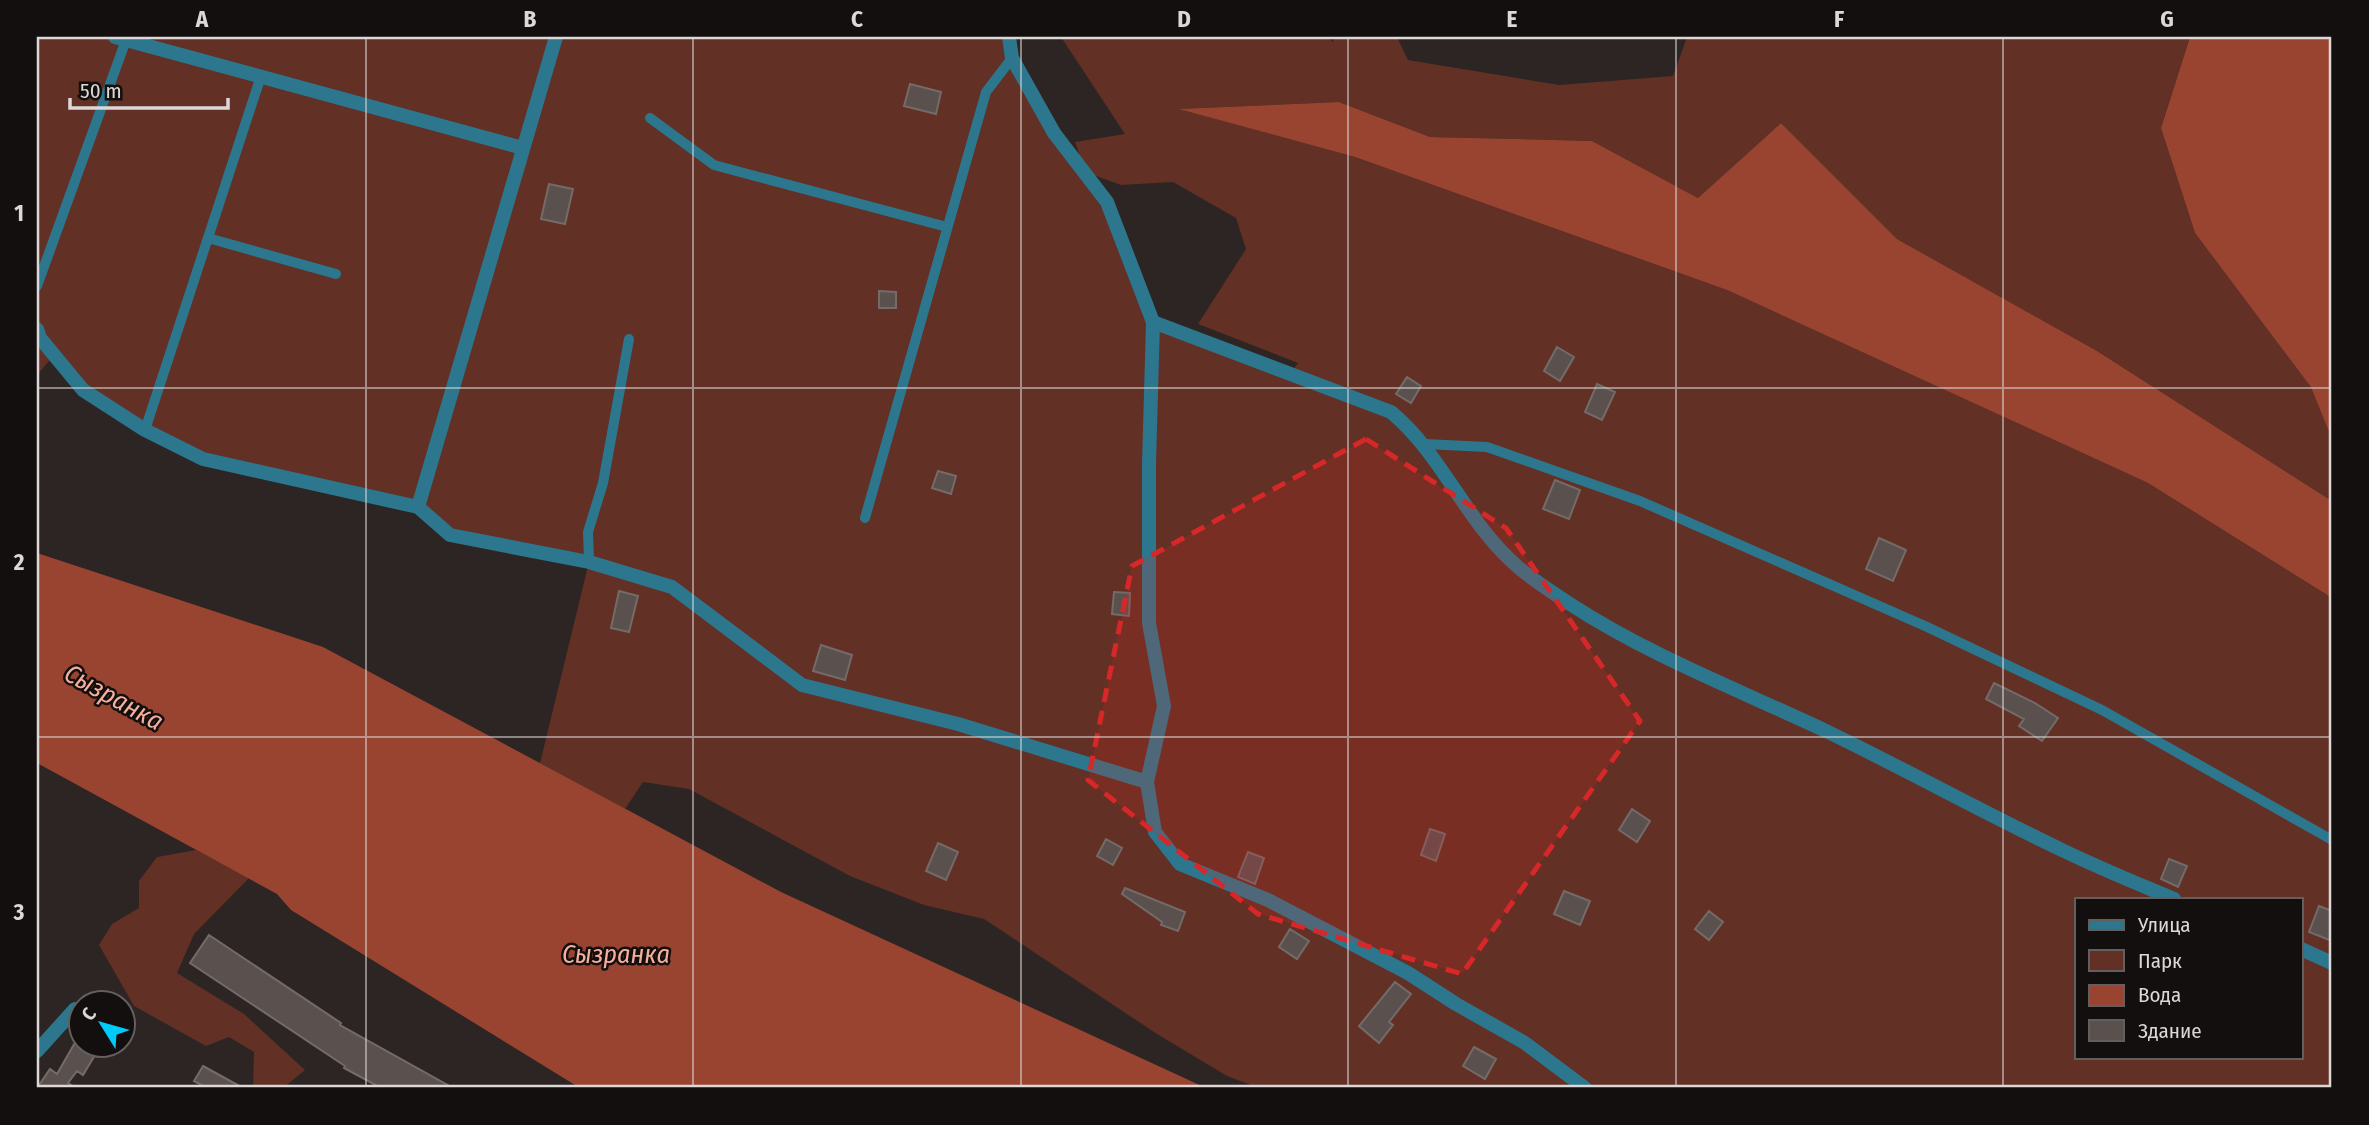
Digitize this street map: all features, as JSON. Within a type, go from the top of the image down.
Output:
[{"type":"street","points":[[418,508],[556,37]]},
{"type":"street","points":[[1009,37],[1012,58],[1054,133],[1107,202],[1153,322],[1149,464],[1149,623],[1164,706],[1147,782],[1155,832],[1180,864],[1268,900],[1408,973],[1525,1043],[1585,1088]]},
{"type":"street","points":[[121,38],[523,148]]},
{"type":"street","points":[[1153,322],[1391,412],[1424,444],[1465,509],[1517,567],[1596,621],[1708,679],[1884,758],[2062,850],[2172,898]]},
{"type":"street","points":[[37,329],[40,338],[83,390],[145,430],[203,459],[418,508],[450,535],[589,562],[672,587],[802,685],[958,724],[1147,782]]},
{"type":"street","points":[[2302,949],[2332,963]]},
{"type":"street","points":[[37,1051],[66,1020]]},
{"type":"lane","points":[[37,286],[121,38]]},
{"type":"lane","points":[[865,519],[986,92],[1012,58]]},
{"type":"lane","points":[[145,430],[261,76]]},
{"type":"lane","points":[[650,118],[715,165],[947,227]]},
{"type":"lane","points":[[208,238],[336,274]]},
{"type":"lane","points":[[589,562],[588,532],[603,483],[629,339]]},
{"type":"lane","points":[[1424,444],[1487,447],[1665,512],[1925,626],[2102,710],[2332,840]]},
{"type":"highlighted area","points":[[1366,439],[1506,528],[1640,721],[1462,974],[1258,914],[1088,780],[1132,566]]},
{"type":"green space","points":[[37,37],[1009,37],[1009,43],[1085,171],[1075,142],[1125,134],[1061,37],[1328,37],[1333,42],[1334,37],[1397,37],[1408,60],[1559,85],[1673,76],[1687,37],[2190,37],[2161,128],[2195,233],[2312,387],[2332,439],[2332,501],[2097,351],[1897,239],[1781,123],[1698,198],[1592,141],[1430,137],[1339,102],[1182,109],[1355,157],[1727,290],[2148,483],[2332,598],[2332,1088],[1259,1088],[1227,1076],[1157,1034],[984,919],[924,905],[850,876],[689,789],[643,782],[625,809],[540,763],[589,562],[450,535],[418,507],[203,459],[83,390],[54,355],[37,375]],"holes":[[[1085,172],[1121,185],[1173,182],[1236,218],[1246,249],[1198,324],[1298,363],[1290,374],[1153,322],[1107,202]]]},
{"type":"green space","points":[[196,850],[249,878],[194,934],[177,973],[244,1014],[305,1070],[283,1088],[253,1087],[254,1052],[229,1037],[206,1046],[136,1007],[136,988],[124,988],[99,945],[112,924],[139,908],[139,881],[157,857]]},
{"type":"water","points":[[2190,37],[2332,37],[2332,439],[2311,387],[2195,233],[2161,128]]},
{"type":"water","points":[[1339,102],[1430,137],[1592,141],[1698,198],[1781,123],[1897,239],[2097,351],[2332,501],[2332,598],[2148,483],[1727,290],[1355,157],[1179,109]]},
{"type":"water","name":"Сызранка","points":[[37,553],[323,647],[781,892],[1206,1088],[577,1088],[291,910],[277,894],[37,763]]},
{"type":"building","points":[[910,84],[941,92],[936,114],[904,106]]},
{"type":"building","points":[[549,184],[573,189],[565,224],[541,219]]},
{"type":"building","points":[[879,291],[896,292],[896,308],[879,308]]},
{"type":"building","points":[[1557,347],[1574,357],[1560,381],[1544,371]]},
{"type":"building","points":[[1407,377],[1421,386],[1411,403],[1396,394]]},
{"type":"building","points":[[1597,384],[1615,392],[1602,420],[1585,412]]},
{"type":"building","points":[[938,471],[956,476],[951,494],[932,488]]},
{"type":"building","points":[[1555,480],[1580,490],[1569,519],[1543,509]]},
{"type":"building","points":[[1879,538],[1906,550],[1893,581],[1866,569]]},
{"type":"building","points":[[619,591],[638,596],[629,632],[611,628]]},
{"type":"building","points":[[1114,592],[1130,593],[1129,616],[1112,614]]},
{"type":"building","points":[[821,645],[852,655],[845,680],[813,671]]},
{"type":"building","points":[[1994,683],[2035,703],[2058,718],[2042,741],[2019,726],[2024,719],[1986,699]]},
{"type":"building","points":[[1632,809],[1650,821],[1637,842],[1619,830]]},
{"type":"building","points":[[1430,829],[1445,834],[1436,861],[1421,855]]},
{"type":"building","points":[[1106,839],[1122,848],[1113,865],[1097,856]]},
{"type":"building","points":[[938,843],[958,852],[946,880],[926,871]]},
{"type":"building","points":[[1248,852],[1264,858],[1255,884],[1238,877]]},
{"type":"building","points":[[2169,859],[2187,866],[2178,887],[2161,879]]},
{"type":"building","points":[[1125,888],[1185,912],[1178,931],[1161,925],[1162,922],[1122,894]]},
{"type":"building","points":[[1564,891],[1590,901],[1580,925],[1554,914]]},
{"type":"building","points":[[2319,906],[2332,911],[2332,941],[2309,932]]},
{"type":"building","points":[[1709,911],[1723,922],[1709,940],[1695,929]]},
{"type":"building","points":[[1290,929],[1309,941],[1297,959],[1279,947]]},
{"type":"building","points":[[209,935],[341,1023],[340,1025],[453,1088],[381,1088],[344,1068],[345,1066],[190,963]]},
{"type":"building","points":[[1395,982],[1411,994],[1389,1022],[1393,1025],[1379,1043],[1359,1026]]},
{"type":"building","points":[[1474,1047],[1496,1059],[1485,1079],[1463,1066]]},
{"type":"building","points":[[66,1058],[93,1058],[83,1075],[77,1071],[68,1083],[76,1088],[37,1088],[50,1069],[57,1074]]},
{"type":"building","points":[[203,1066],[243,1088],[207,1088],[194,1081]]}]
